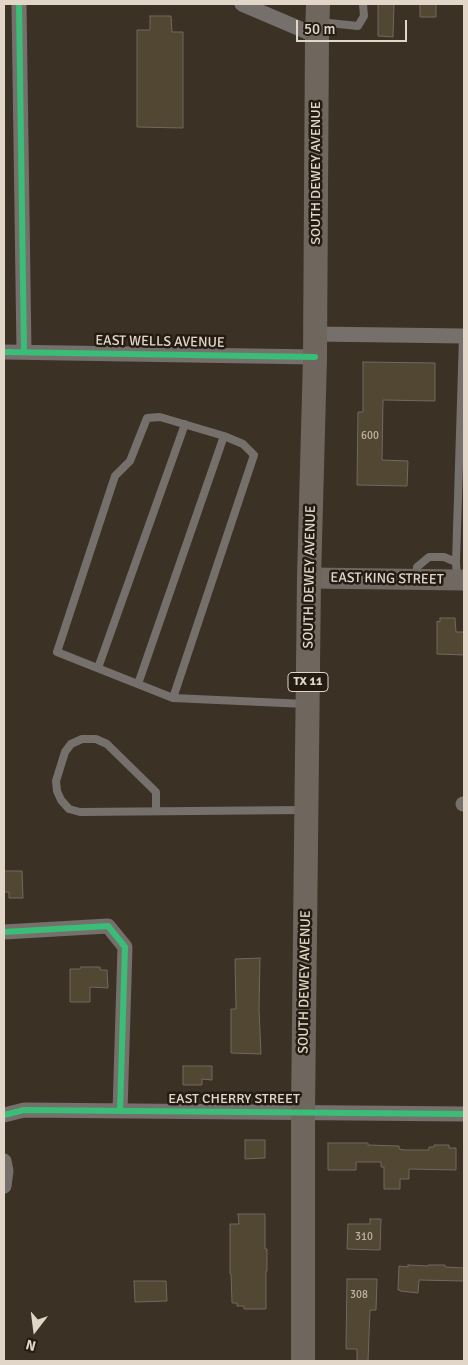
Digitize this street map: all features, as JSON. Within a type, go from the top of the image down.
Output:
[{"type":"main road","name":"SOUTH DEWEY AVENUE","points":[[303,1361],[306,810],[315,346],[317,21]]},
{"type":"street","points":[[19,4],[24,352]]},
{"type":"street","points":[[242,4],[317,21]]},
{"type":"street","name":"EAST WELLS AVENUE","points":[[4,352],[315,346],[464,336]]},
{"type":"street","name":"EAST KING STREET","points":[[309,578],[416,580],[459,574]]},
{"type":"street","points":[[4,932],[108,926],[125,947],[120,1111]]},
{"type":"street","name":"EAST CHERRY STREET","points":[[4,1115],[24,1110],[464,1114]]},
{"type":"street","points":[[4,1161],[6,1171],[4,1186]]},
{"type":"lane","points":[[317,21],[358,26],[364,16],[363,4]]},
{"type":"lane","points":[[459,574],[464,336]]},
{"type":"lane","points":[[173,698],[254,455],[243,444],[224,436],[160,417],[147,418],[130,460],[115,476],[57,652],[173,698],[308,705]]},
{"type":"lane","points":[[98,668],[184,424]]},
{"type":"lane","points":[[138,684],[224,436]]},
{"type":"lane","points":[[156,810],[156,792],[107,744],[96,739],[82,739],[71,744],[65,752],[56,781],[57,791],[61,800],[70,808],[80,812],[306,810]]},
{"type":"building","points":[[378,4],[394,4],[393,37],[378,36]]},
{"type":"building","points":[[420,4],[436,4],[436,17],[420,17]]},
{"type":"building","points":[[150,16],[171,16],[172,32],[183,32],[183,128],[137,127],[137,30],[150,30]]},
{"type":"building","points":[[363,362],[435,363],[435,401],[383,400],[382,460],[408,461],[407,486],[357,485],[358,412],[363,412]]},
{"type":"building","points":[[440,618],[455,618],[456,632],[464,632],[464,655],[437,654],[437,621],[440,622]]},
{"type":"building","points":[[4,871],[22,871],[23,898],[9,898],[9,892],[4,892]]},
{"type":"building","points":[[260,958],[259,1010],[261,1054],[231,1053],[231,1009],[236,1009],[235,959]]},
{"type":"building","points":[[81,967],[100,967],[100,970],[107,970],[108,988],[90,987],[90,1002],[70,1002],[70,969],[80,969]]},
{"type":"building","points":[[183,1066],[212,1066],[212,1080],[202,1079],[202,1085],[183,1085]]},
{"type":"building","points":[[245,1140],[265,1140],[265,1158],[245,1159]]},
{"type":"building","points":[[328,1143],[368,1143],[368,1145],[399,1146],[399,1149],[405,1150],[429,1150],[429,1147],[434,1147],[434,1145],[449,1145],[449,1148],[456,1148],[456,1170],[409,1169],[409,1179],[400,1179],[400,1189],[384,1189],[384,1167],[381,1167],[381,1162],[356,1162],[356,1170],[328,1170]]},
{"type":"building","points":[[238,1214],[265,1214],[265,1249],[267,1249],[266,1309],[244,1309],[244,1306],[237,1306],[237,1303],[232,1303],[230,1224],[239,1224]]},
{"type":"building","points":[[370,1219],[381,1219],[380,1250],[347,1249],[348,1224],[370,1224]]},
{"type":"building","points":[[408,1265],[445,1265],[445,1267],[464,1268],[464,1281],[419,1280],[418,1293],[400,1291],[398,1290],[399,1266],[408,1267]]},
{"type":"building","points":[[347,1279],[377,1279],[376,1310],[370,1310],[368,1361],[357,1361],[357,1349],[346,1349]]},
{"type":"building","points":[[134,1281],[166,1281],[167,1301],[135,1302]]},
{"type":"cycle path","points":[[19,4],[24,352]]},
{"type":"cycle path","points":[[4,352],[315,357]]},
{"type":"cycle path","points":[[4,932],[108,926],[125,947],[120,1111]]},
{"type":"cycle path","points":[[4,1115],[24,1110],[464,1114]]}]
